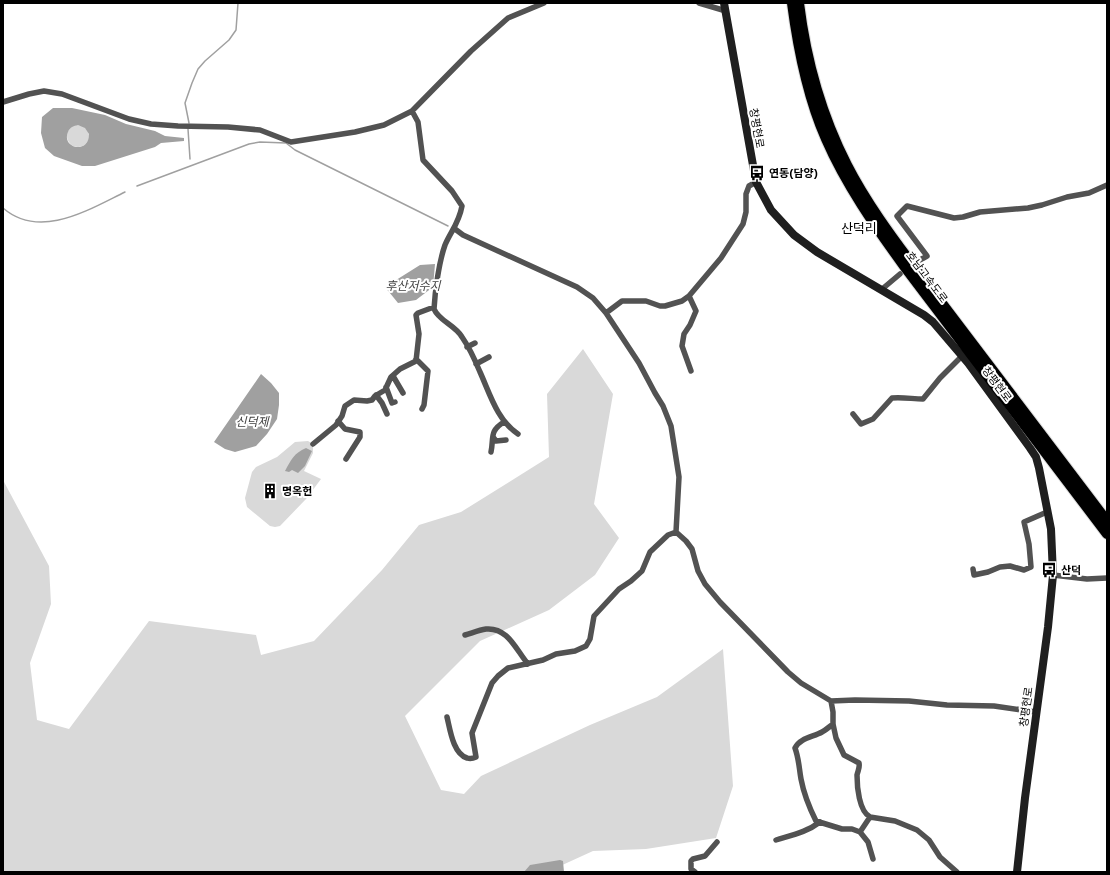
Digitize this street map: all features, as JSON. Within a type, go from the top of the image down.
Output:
[{"type":"highway","name":"호남고속도로","points":[[792,3],[801,62],[825,138],[842,173],[856,197],[904,266],[1107,534]]},
{"type":"highway","name":"호남고속도로","points":[[799,3],[808,56],[815,84],[833,134],[845,160],[866,198],[889,233],[1107,521]]},
{"type":"main road","name":"창평현로","points":[[725,7],[756,182],[774,214],[794,235],[817,252],[924,315],[933,322],[962,356],[1021,434],[1036,457],[1051,529],[1053,575],[1048,627],[1024,798],[1017,872]]},
{"type":"street","points":[[3,102],[44,91],[62,94],[129,119],[151,124],[228,127],[260,130],[292,142],[355,132],[384,125],[412,111],[471,51],[508,18],[544,3]]},
{"type":"street","points":[[698,3],[725,7]]},
{"type":"street","points":[[412,111],[418,122],[422,160],[452,191],[462,206],[455,229],[446,244],[441,259],[434,307],[437,315],[450,324],[461,336],[476,364],[494,405],[504,422],[511,430],[518,434]]},
{"type":"street","points":[[606,313],[622,301],[646,301],[660,306],[665,306],[682,301],[689,296],[721,258],[743,224],[746,212],[746,194],[749,186],[756,182]]},
{"type":"street","points":[[920,260],[927,256],[897,216],[907,206],[954,218],[980,212],[1028,208],[1042,205],[1066,197],[1090,193],[1107,185]]},
{"type":"street","points":[[455,229],[463,235],[577,287],[593,298],[606,313],[639,363],[663,406],[671,426],[679,477],[676,532]]},
{"type":"street","points":[[881,290],[900,274]]},
{"type":"street","points":[[689,296],[696,311],[684,334],[682,346],[691,372]]},
{"type":"street","points":[[313,444],[336,425],[345,406],[354,400],[372,400],[376,395],[384,390],[393,376],[400,369],[416,361],[419,334],[416,315],[434,307]]},
{"type":"street","points":[[467,347],[475,343]]},
{"type":"street","points":[[853,414],[861,424],[873,419],[892,398],[902,397],[923,399],[940,378],[962,356]]},
{"type":"street","points":[[476,364],[489,357]]},
{"type":"street","points":[[416,359],[428,371],[424,405],[422,409]]},
{"type":"street","points":[[393,376],[403,393]]},
{"type":"street","points":[[386,387],[392,403],[395,402]]},
{"type":"street","points":[[376,395],[387,414]]},
{"type":"street","points":[[338,421],[345,429],[360,432],[360,437],[346,460]]},
{"type":"street","points":[[491,452],[493,432],[504,422]]},
{"type":"street","points":[[493,437],[496,441],[506,440]]},
{"type":"street","points":[[973,569],[974,575],[988,572],[1000,567],[1010,566],[1024,570],[1031,567],[1029,544],[1024,522],[1047,512]]},
{"type":"street","points":[[447,717],[455,746],[461,755],[468,759],[476,757],[472,733],[492,683],[498,676],[508,668],[543,660],[556,654],[575,651],[586,646],[590,639],[594,616],[619,589],[642,571],[650,552],[668,535],[676,532]]},
{"type":"street","points":[[676,532],[692,548],[698,571],[705,584],[720,602],[788,672],[801,683],[831,701],[909,701],[947,705],[994,706],[1036,712]]},
{"type":"street","points":[[1053,575],[1087,579],[1107,578]]},
{"type":"street","points":[[465,635],[487,629],[498,629],[507,636],[528,664]]},
{"type":"street","points":[[831,701],[836,738],[844,755],[859,763],[860,767],[857,774],[860,797],[862,806],[867,815],[870,817],[895,821],[917,830],[929,840],[940,857],[957,872]]},
{"type":"street","points":[[833,724],[822,732],[797,744],[795,748],[806,802],[816,821],[842,829],[852,829],[860,832],[868,842],[873,859]]},
{"type":"street","points":[[860,832],[870,817]]},
{"type":"street","points":[[776,840],[804,832],[820,822]]},
{"type":"street","points":[[695,872],[692,869],[691,861],[693,859],[705,856],[717,842]]},
{"type":"shaded area","points":[[78,125],[86,128],[89,136],[86,144],[78,147],[70,144],[67,136],[70,128]]},
{"type":"shaded area","points":[[583,349],[613,394],[594,504],[619,538],[595,575],[549,610],[480,641],[405,716],[441,790],[464,794],[481,776],[590,725],[657,697],[723,649],[733,786],[716,838],[646,849],[593,851],[547,872],[3,872],[3,480],[49,566],[51,604],[30,663],[37,720],[69,729],[149,621],[256,635],[261,655],[314,641],[382,570],[419,525],[461,512],[549,457],[547,394]]},
{"type":"shaded area","points":[[308,441],[313,444],[313,453],[304,471],[321,479],[306,499],[280,526],[270,526],[247,507],[245,498],[252,472],[256,467],[277,457],[295,442]]},
{"type":"water","points":[[53,108],[72,108],[105,115],[126,124],[155,131],[165,136],[184,138],[184,141],[161,143],[155,147],[95,166],[82,166],[54,156],[45,148],[41,133],[42,117]],"holes":[[[78,125],[85,128],[89,134],[88,141],[85,145],[76,147],[68,142],[67,138],[70,129]]]},
{"type":"water","name":"후산저수지","points":[[435,264],[433,287],[416,300],[398,303],[385,287],[420,265]]},
{"type":"water","name":"신덕제","points":[[261,374],[279,393],[277,419],[267,434],[256,446],[235,452],[225,449],[214,442]]},
{"type":"water","points":[[306,448],[312,451],[305,466],[298,473],[292,470],[289,472],[285,471],[291,460]]},
{"type":"water","points":[[560,860],[563,861],[564,872],[524,872],[530,865]]},
{"type":"waterway","points":[[189,123],[185,103],[192,83],[198,69],[229,40],[236,30],[238,3]]},
{"type":"waterway","points":[[188,129],[190,159]]},
{"type":"waterway","points":[[137,186],[249,144],[260,142],[286,143],[295,150],[448,226]]},
{"type":"waterway","points":[[3,208],[17,217],[32,222],[48,222],[64,219],[96,207],[125,192]]},
{"type":"place","name":"연동(담양)","points":[[757,173]]},
{"type":"place","name":"명옥헌","points":[[270,491]]},
{"type":"place","name":"산덕","points":[[1049,570]]},
{"type":"district","name":"산덕리","points":[[859,228]]}]
